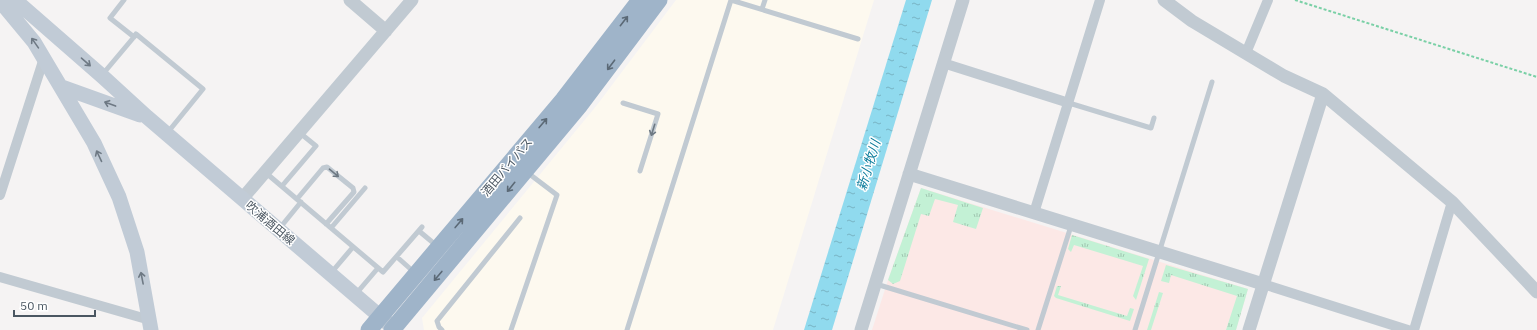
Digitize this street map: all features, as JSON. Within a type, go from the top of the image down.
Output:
[{"type":"highway","name":"酒田バイパス","points":[[369,330],[563,100],[640,0]]},
{"type":"highway","name":"酒田バイパス","points":[[394,329],[580,105],[660,0]]},
{"type":"main road","name":"吹浦酒田線","points":[[14,0],[166,134],[394,329]]},
{"type":"main road","points":[[0,2],[34,42],[94,143],[119,197],[137,252],[151,325]]},
{"type":"main road","name":"吹浦酒田線","points":[[62,87],[147,117]]},
{"type":"street","points":[[350,0],[386,31]]},
{"type":"street","points":[[242,199],[266,173],[299,132],[412,0]]},
{"type":"street","points":[[861,330],[963,0]]},
{"type":"street","points":[[1034,213],[1100,0]]},
{"type":"street","points":[[1164,0],[1192,21],[1284,76],[1323,94],[1452,202],[1537,292]]},
{"type":"street","points":[[1246,53],[1268,0]]},
{"type":"street","points":[[0,196],[44,58]]},
{"type":"street","points":[[943,64],[1068,102]]},
{"type":"street","points":[[1249,330],[1323,94]]},
{"type":"street","points":[[909,174],[1408,330]]},
{"type":"street","points":[[1414,330],[1452,202]]},
{"type":"street","points":[[0,277],[151,325]]},
{"type":"lane","points":[[124,0],[110,18],[134,37]]},
{"type":"lane","points":[[627,330],[731,0],[858,39]]},
{"type":"lane","points":[[762,9],[765,0]]},
{"type":"lane","points":[[102,76],[136,34],[203,89],[166,134]]},
{"type":"lane","points":[[1135,330],[1212,82]]},
{"type":"lane","points":[[1068,102],[1151,128],[1154,118]]},
{"type":"lane","points":[[623,103],[658,114],[640,171]]},
{"type":"lane","points":[[282,186],[316,146],[299,132]]},
{"type":"lane","points":[[278,229],[323,168],[327,167],[353,188],[354,192],[326,224]]},
{"type":"lane","points":[[511,330],[556,195],[525,170]]},
{"type":"lane","points":[[266,173],[384,272],[421,229],[439,247]]},
{"type":"lane","points":[[331,228],[365,188]]},
{"type":"lane","points":[[442,330],[437,321],[520,218]]},
{"type":"lane","points":[[1038,330],[1071,225]]},
{"type":"lane","points":[[330,274],[353,247]]},
{"type":"lane","points":[[397,257],[416,273]]},
{"type":"lane","points":[[355,295],[378,268]]},
{"type":"lane","points":[[875,283],[1027,330]]},
{"type":"path","points":[[1295,0],[1537,76]]},
{"type":"shaded area","points":[[676,0],[874,0],[773,330],[424,330],[422,318],[597,105]]},
{"type":"shaded area","points":[[921,188],[1248,289],[1236,330],[872,330]]},
{"type":"green space","points":[[921,188],[983,208],[976,229],[953,222],[958,205],[935,199],[929,216],[921,214],[900,281],[893,284],[888,280]]},
{"type":"green space","points":[[1072,235],[1149,259],[1136,300],[1133,296],[1143,266],[1074,245],[1071,252],[1068,249]]},
{"type":"green space","points":[[1166,265],[1248,289],[1236,330],[1226,330],[1237,296],[1171,275],[1169,283],[1161,281]]},
{"type":"green space","points":[[1057,286],[1061,286],[1058,295],[1127,316],[1130,308],[1134,309],[1130,321],[1056,298],[1054,296]]},
{"type":"green space","points":[[1159,292],[1163,293],[1151,330],[1147,330]]},
{"type":"water","name":"新小牧川","points":[[906,0],[932,0],[832,330],[804,330]]}]
